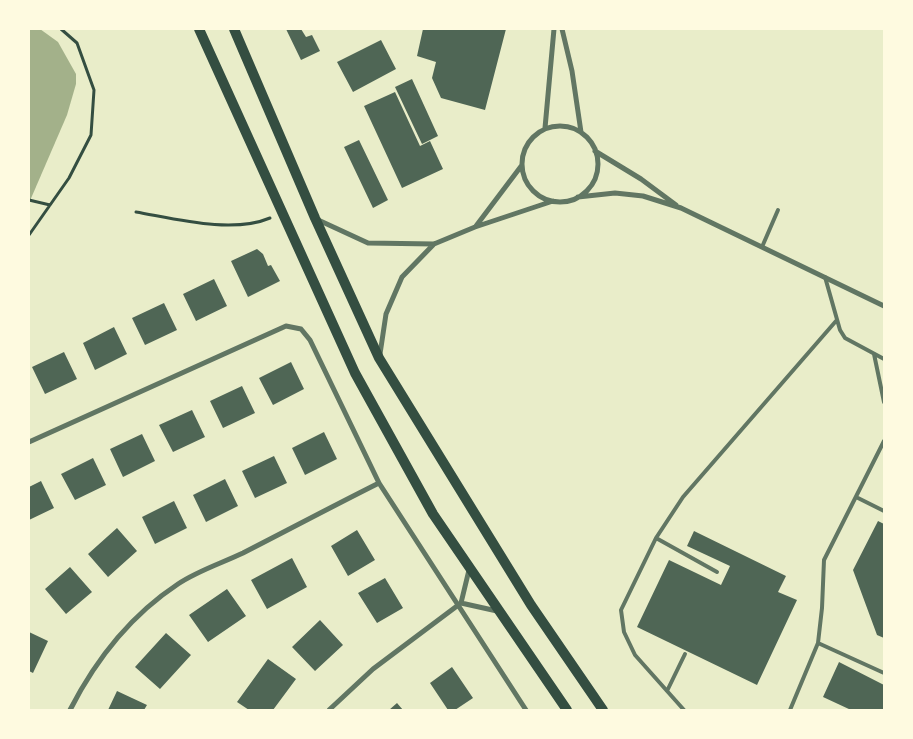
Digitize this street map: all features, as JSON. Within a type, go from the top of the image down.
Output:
[{"type":"main road","points":[[199,29],[355,373],[433,514],[567,710]]},
{"type":"main road","points":[[234,29],[315,218],[379,358],[531,605],[603,710]]},
{"type":"street","points":[[545,128],[554,29]]},
{"type":"street","points":[[562,29],[572,71],[581,132]]},
{"type":"street","points":[[475,227],[522,165],[527,144],[534,135],[545,128],[557,126],[570,127],[581,132],[590,140],[595,151],[597,172],[593,182],[578,197]]},
{"type":"street","points":[[595,151],[641,179],[681,208]]},
{"type":"street","points":[[522,165],[529,186],[537,194],[552,201],[561,202],[578,197],[615,193],[643,196],[681,208],[884,306]]},
{"type":"street","points":[[379,358],[386,314],[402,277],[434,244],[475,227],[552,201]]},
{"type":"street","points":[[315,218],[368,243],[434,244]]},
{"type":"street","points":[[29,442],[286,326],[301,329],[310,340],[378,482],[526,710]]},
{"type":"street","points":[[70,710],[86,679],[118,638],[148,607],[179,583],[241,554],[378,482]]},
{"type":"street","points":[[329,710],[373,669],[459,605],[470,568]]},
{"type":"street","points":[[459,605],[500,612]]},
{"type":"lane","points":[[762,247],[778,210]]},
{"type":"lane","points":[[825,277],[836,322],[846,338],[884,359]]},
{"type":"lane","points":[[684,710],[635,655],[624,632],[621,610],[656,538],[683,497],[836,322]]},
{"type":"lane","points":[[874,354],[884,402]]},
{"type":"lane","points":[[791,710],[818,644],[824,560],[884,441]]},
{"type":"lane","points":[[856,498],[884,511]]},
{"type":"lane","points":[[656,538],[717,572]]},
{"type":"lane","points":[[818,644],[884,673]]},
{"type":"lane","points":[[667,691],[684,654]]},
{"type":"path","points":[[29,235],[70,178],[92,135],[94,90],[77,43],[61,29]]},
{"type":"path","points":[[29,200],[50,205]]},
{"type":"path","points":[[136,212],[191,222],[254,224],[282,213]]},
{"type":"shaded area","points":[[29,29],[40,29],[58,42],[76,74],[76,84],[67,115],[29,203]]},
{"type":"building","points":[[286,29],[301,29],[306,37],[312,35],[320,51],[301,60]]},
{"type":"building","points":[[423,29],[506,29],[485,110],[441,98],[432,78],[436,62],[417,56]]},
{"type":"building","points":[[381,40],[396,69],[353,92],[337,62]]},
{"type":"building","points":[[412,79],[438,136],[422,144],[395,87]]},
{"type":"building","points":[[395,92],[420,146],[430,141],[443,169],[402,188],[364,106]]},
{"type":"building","points":[[359,140],[388,200],[373,208],[344,147]]},
{"type":"building","points":[[257,249],[263,254],[268,266],[271,265],[280,281],[248,297],[231,261]]},
{"type":"building","points":[[214,279],[227,306],[196,321],[183,294]]},
{"type":"building","points":[[164,303],[177,330],[145,345],[132,318]]},
{"type":"building","points":[[114,327],[127,354],[95,370],[83,343]]},
{"type":"building","points":[[64,352],[77,379],[45,394],[32,367]]},
{"type":"building","points":[[291,362],[304,389],[273,405],[259,378]]},
{"type":"building","points":[[242,386],[255,413],[223,428],[210,401]]},
{"type":"building","points":[[192,410],[205,437],[173,452],[159,425]]},
{"type":"building","points":[[324,432],[337,459],[305,475],[292,448]]},
{"type":"building","points":[[142,434],[155,461],[123,477],[110,449]]},
{"type":"building","points":[[274,456],[287,483],[255,498],[242,471]]},
{"type":"building","points":[[93,458],[106,485],[75,500],[61,474]]},
{"type":"building","points":[[225,479],[238,506],[206,522],[193,495]]},
{"type":"building","points":[[41,481],[54,508],[29,520],[29,487]]},
{"type":"building","points":[[174,501],[187,528],[155,544],[142,517]]},
{"type":"building","points":[[878,521],[884,524],[884,638],[877,635],[853,570]]},
{"type":"building","points":[[117,528],[137,551],[108,577],[88,554]]},
{"type":"building","points":[[357,530],[375,560],[348,576],[331,546]]},
{"type":"building","points":[[694,531],[786,576],[778,592],[797,600],[757,685],[637,627],[669,560],[721,585],[730,566],[687,546]]},
{"type":"building","points":[[292,558],[307,587],[267,609],[251,580]]},
{"type":"building","points":[[70,567],[92,592],[66,614],[45,589]]},
{"type":"building","points":[[385,578],[403,608],[377,623],[358,593]]},
{"type":"building","points":[[227,589],[246,616],[208,642],[189,615]]},
{"type":"building","points":[[320,620],[343,645],[315,671],[292,647]]},
{"type":"building","points":[[29,632],[48,641],[33,673],[29,671]]},
{"type":"building","points":[[166,633],[191,655],[160,689],[135,667]]},
{"type":"building","points":[[268,659],[296,679],[273,710],[249,710],[237,702]]},
{"type":"building","points":[[839,662],[884,685],[884,710],[851,710],[823,697]]},
{"type":"building","points":[[452,667],[473,698],[455,710],[448,710],[430,683]]},
{"type":"building","points":[[117,691],[147,705],[144,710],[108,710]]},
{"type":"building","points":[[397,703],[403,710],[389,710]]}]
